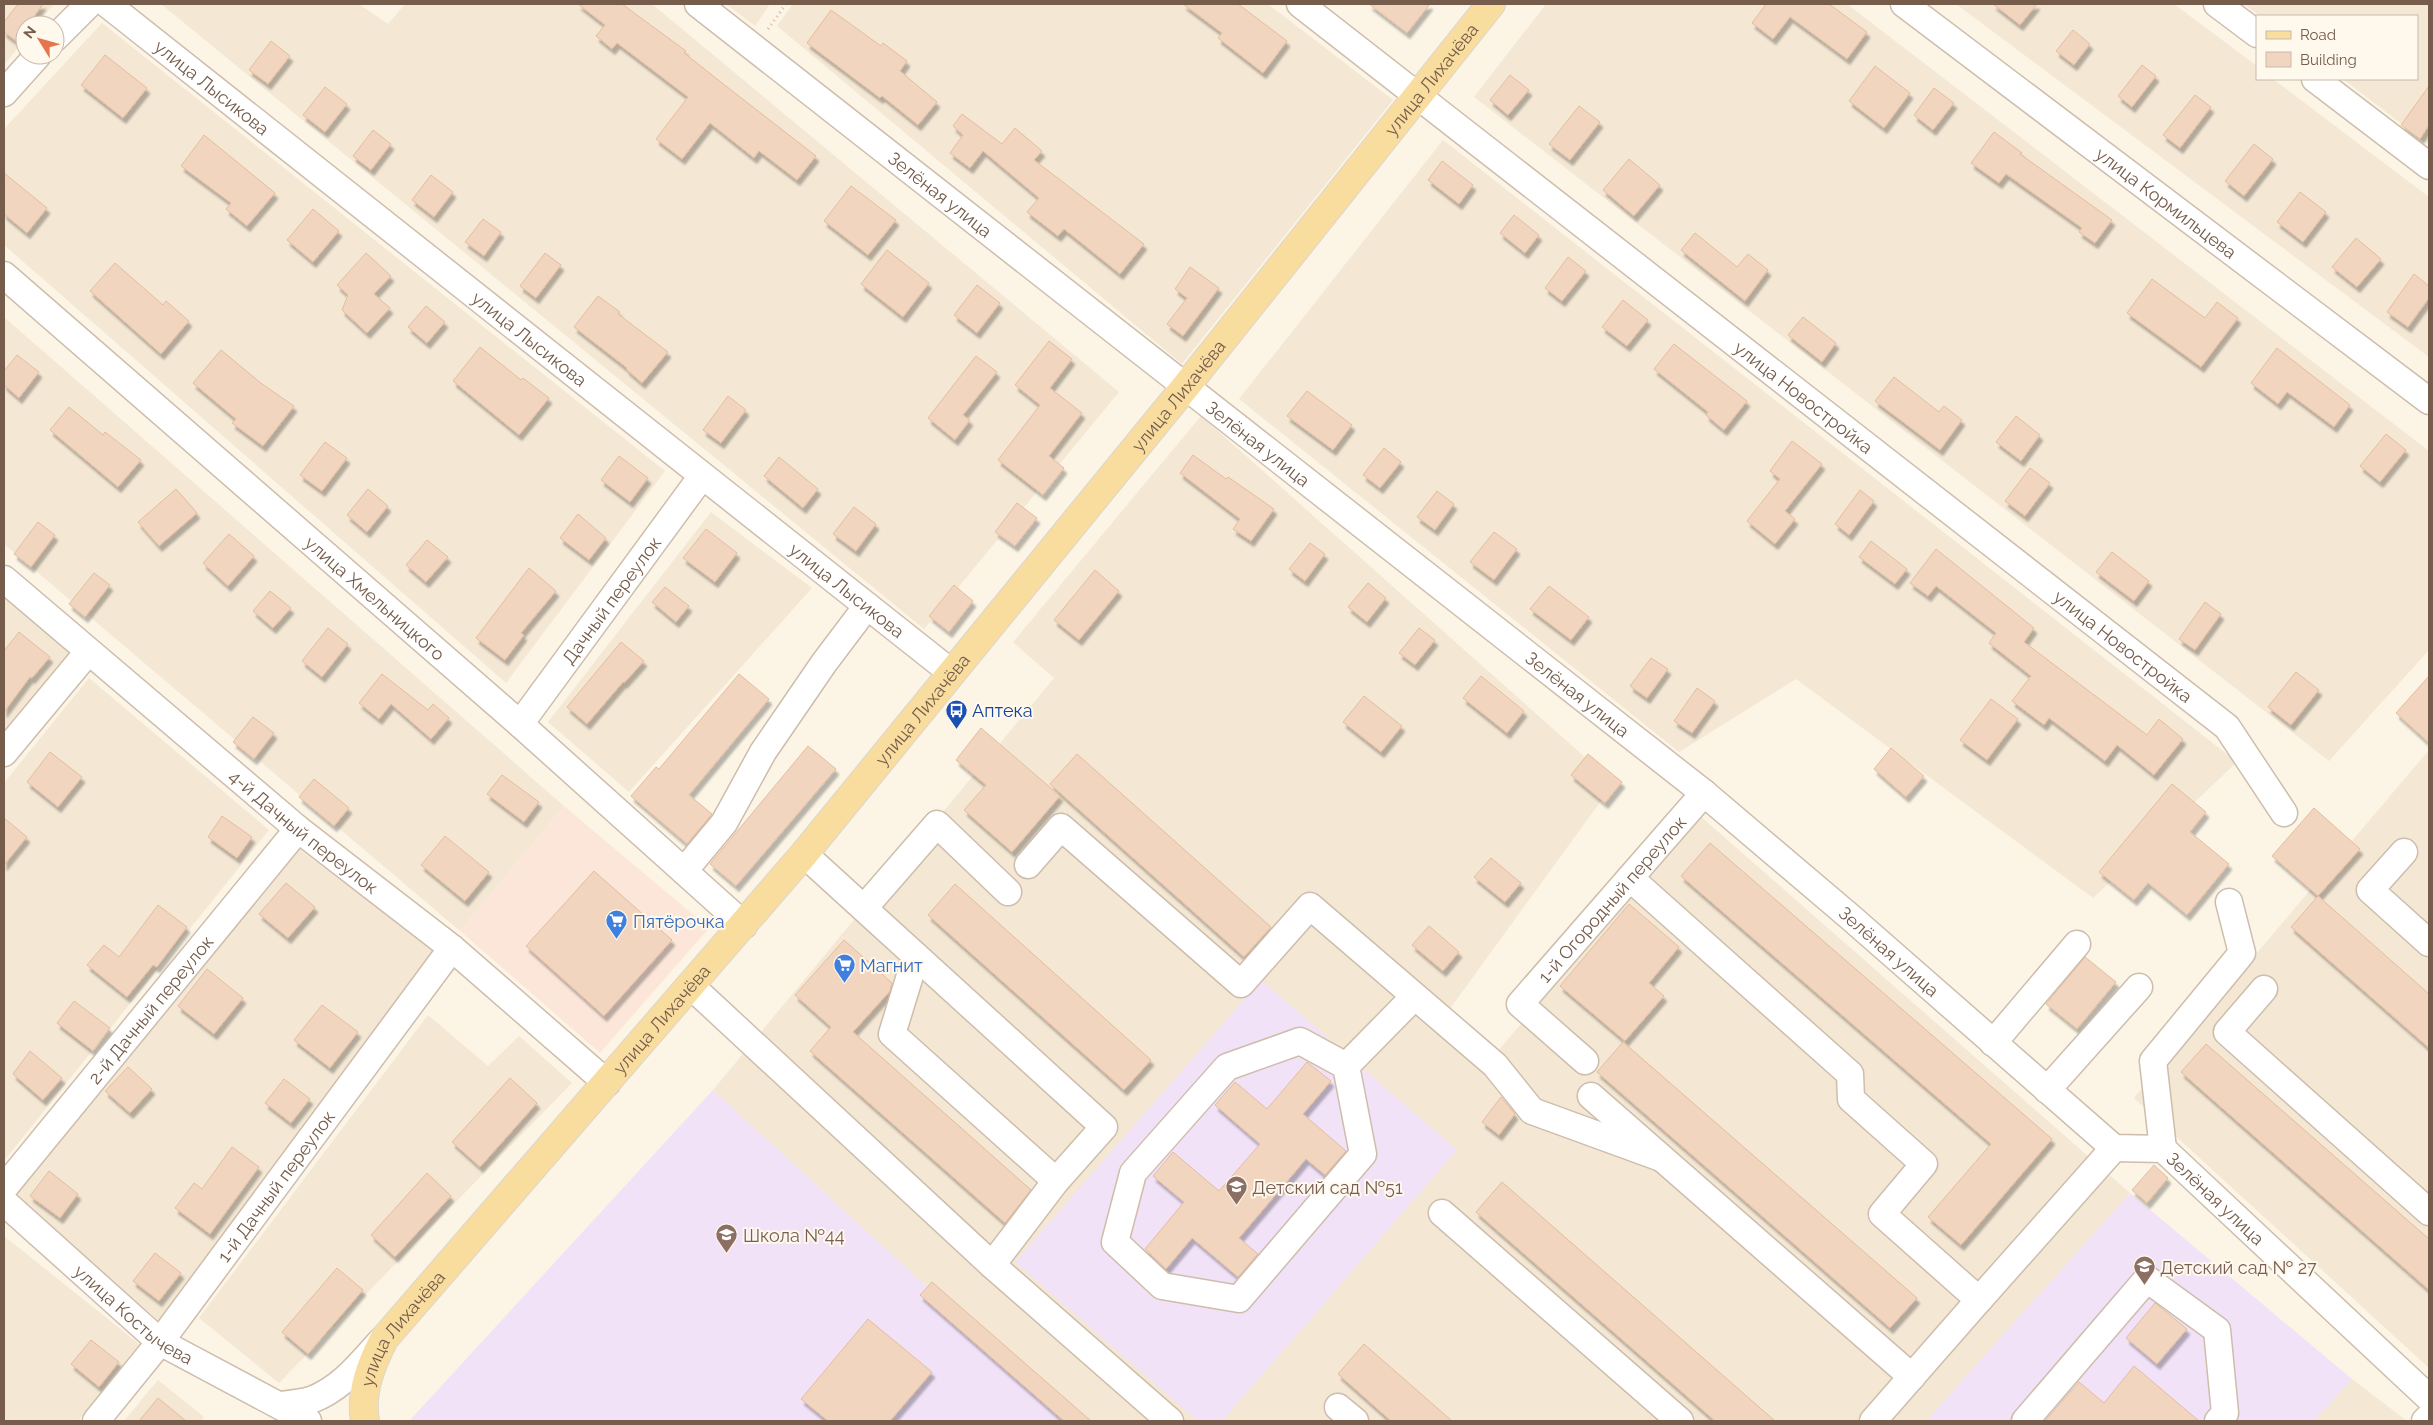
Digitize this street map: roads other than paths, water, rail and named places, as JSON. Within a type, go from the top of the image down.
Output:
[{"type":"main road","name":"улица Лихачёва","points":[[364,1418],[365,1389],[372,1364],[384,1339],[692,986],[804,854],[1186,386],[1491,4]]},
{"type":"street","points":[[65,28],[88,4]]},
{"type":"street","name":"улица Лысикова","points":[[107,4],[952,673]]},
{"type":"street","name":"Зелёная улица","points":[[698,4],[1704,793],[1849,916],[2114,1148],[2163,1149],[2429,1398]]},
{"type":"street","name":"улица Новостройка","points":[[1300,4],[2227,727],[2284,813]]},
{"type":"street","name":"улица Кормильцева","points":[[1904,4],[2429,401]]},
{"type":"street","points":[[2217,4],[2256,33]]},
{"type":"street","points":[[4,93],[29,65]]},
{"type":"street","points":[[2316,80],[2429,166]]},
{"type":"street","name":"улица Хмельницкого","points":[[4,275],[520,724],[744,925]]},
{"type":"street","name":"Дачный переулок","points":[[520,724],[702,476]]},
{"type":"street","name":"4-й Дачный переулок","points":[[4,579],[298,829],[452,948],[607,1083]]},
{"type":"street","points":[[684,871],[724,823],[764,752],[824,663],[867,606]]},
{"type":"street","points":[[4,753],[88,652]]},
{"type":"street","name":"1-й Огородный переулок","points":[[1586,1061],[1520,1004],[1704,793]]},
{"type":"street","points":[[864,908],[937,824],[1008,892]]},
{"type":"street","points":[[1028,865],[1061,827],[1241,984],[1310,906],[1495,1065],[1532,1111],[1661,1158]]},
{"type":"street","name":"2-й Дачный переулок","points":[[4,1188],[298,829]]},
{"type":"street","points":[[2404,852],[2370,890],[2429,943]]},
{"type":"street","points":[[804,854],[1104,1127],[1056,1182],[992,1265]]},
{"type":"street","points":[[1630,878],[1850,1074],[1852,1099],[1924,1164],[1882,1214],[1979,1300]]},
{"type":"street","points":[[2163,1149],[2153,1061],[2242,953],[2229,902]]},
{"type":"street","points":[[1993,1043],[2077,944]]},
{"type":"street","name":"1-й Дачный переулок","points":[[96,1421],[160,1342],[452,948]]},
{"type":"street","points":[[916,956],[892,1034],[1056,1182]]},
{"type":"street","points":[[692,986],[992,1265],[1170,1421]]},
{"type":"street","points":[[2048,1090],[2139,987]]},
{"type":"street","points":[[2264,989],[2226,1032],[2429,1212]]},
{"type":"street","points":[[1346,1066],[1414,997]]},
{"type":"street","points":[[1300,1041],[1346,1066],[1363,1154],[1238,1299],[1162,1286],[1115,1242],[1134,1173],[1227,1067],[1300,1041]]},
{"type":"street","points":[[1591,1096],[1912,1377]]},
{"type":"street","points":[[1873,1421],[2114,1148]]},
{"type":"street","name":"улица Костычева","points":[[4,1202],[160,1342],[308,1421]]},
{"type":"street","points":[[1442,1213],[1680,1421]]},
{"type":"street","points":[[2025,1421],[2147,1279],[2217,1330],[2225,1413],[2218,1421]]},
{"type":"street","points":[[280,1405],[309,1401],[328,1392],[347,1378],[384,1339]]},
{"type":"street","points":[[2425,1421],[2429,1417]]},
{"type":"place","name":"Аптека","points":[[956,729]]},
{"type":"place","name":"Пятёрочка","points":[[617,940]]},
{"type":"place","name":"Магнит","points":[[844,984]]},
{"type":"place","name":"Детский сад №51","points":[[1236,1206]]},
{"type":"place","name":"Школа №44","points":[[727,1254]]},
{"type":"place","name":"Детский сад № 27","points":[[2144,1286]]}]
